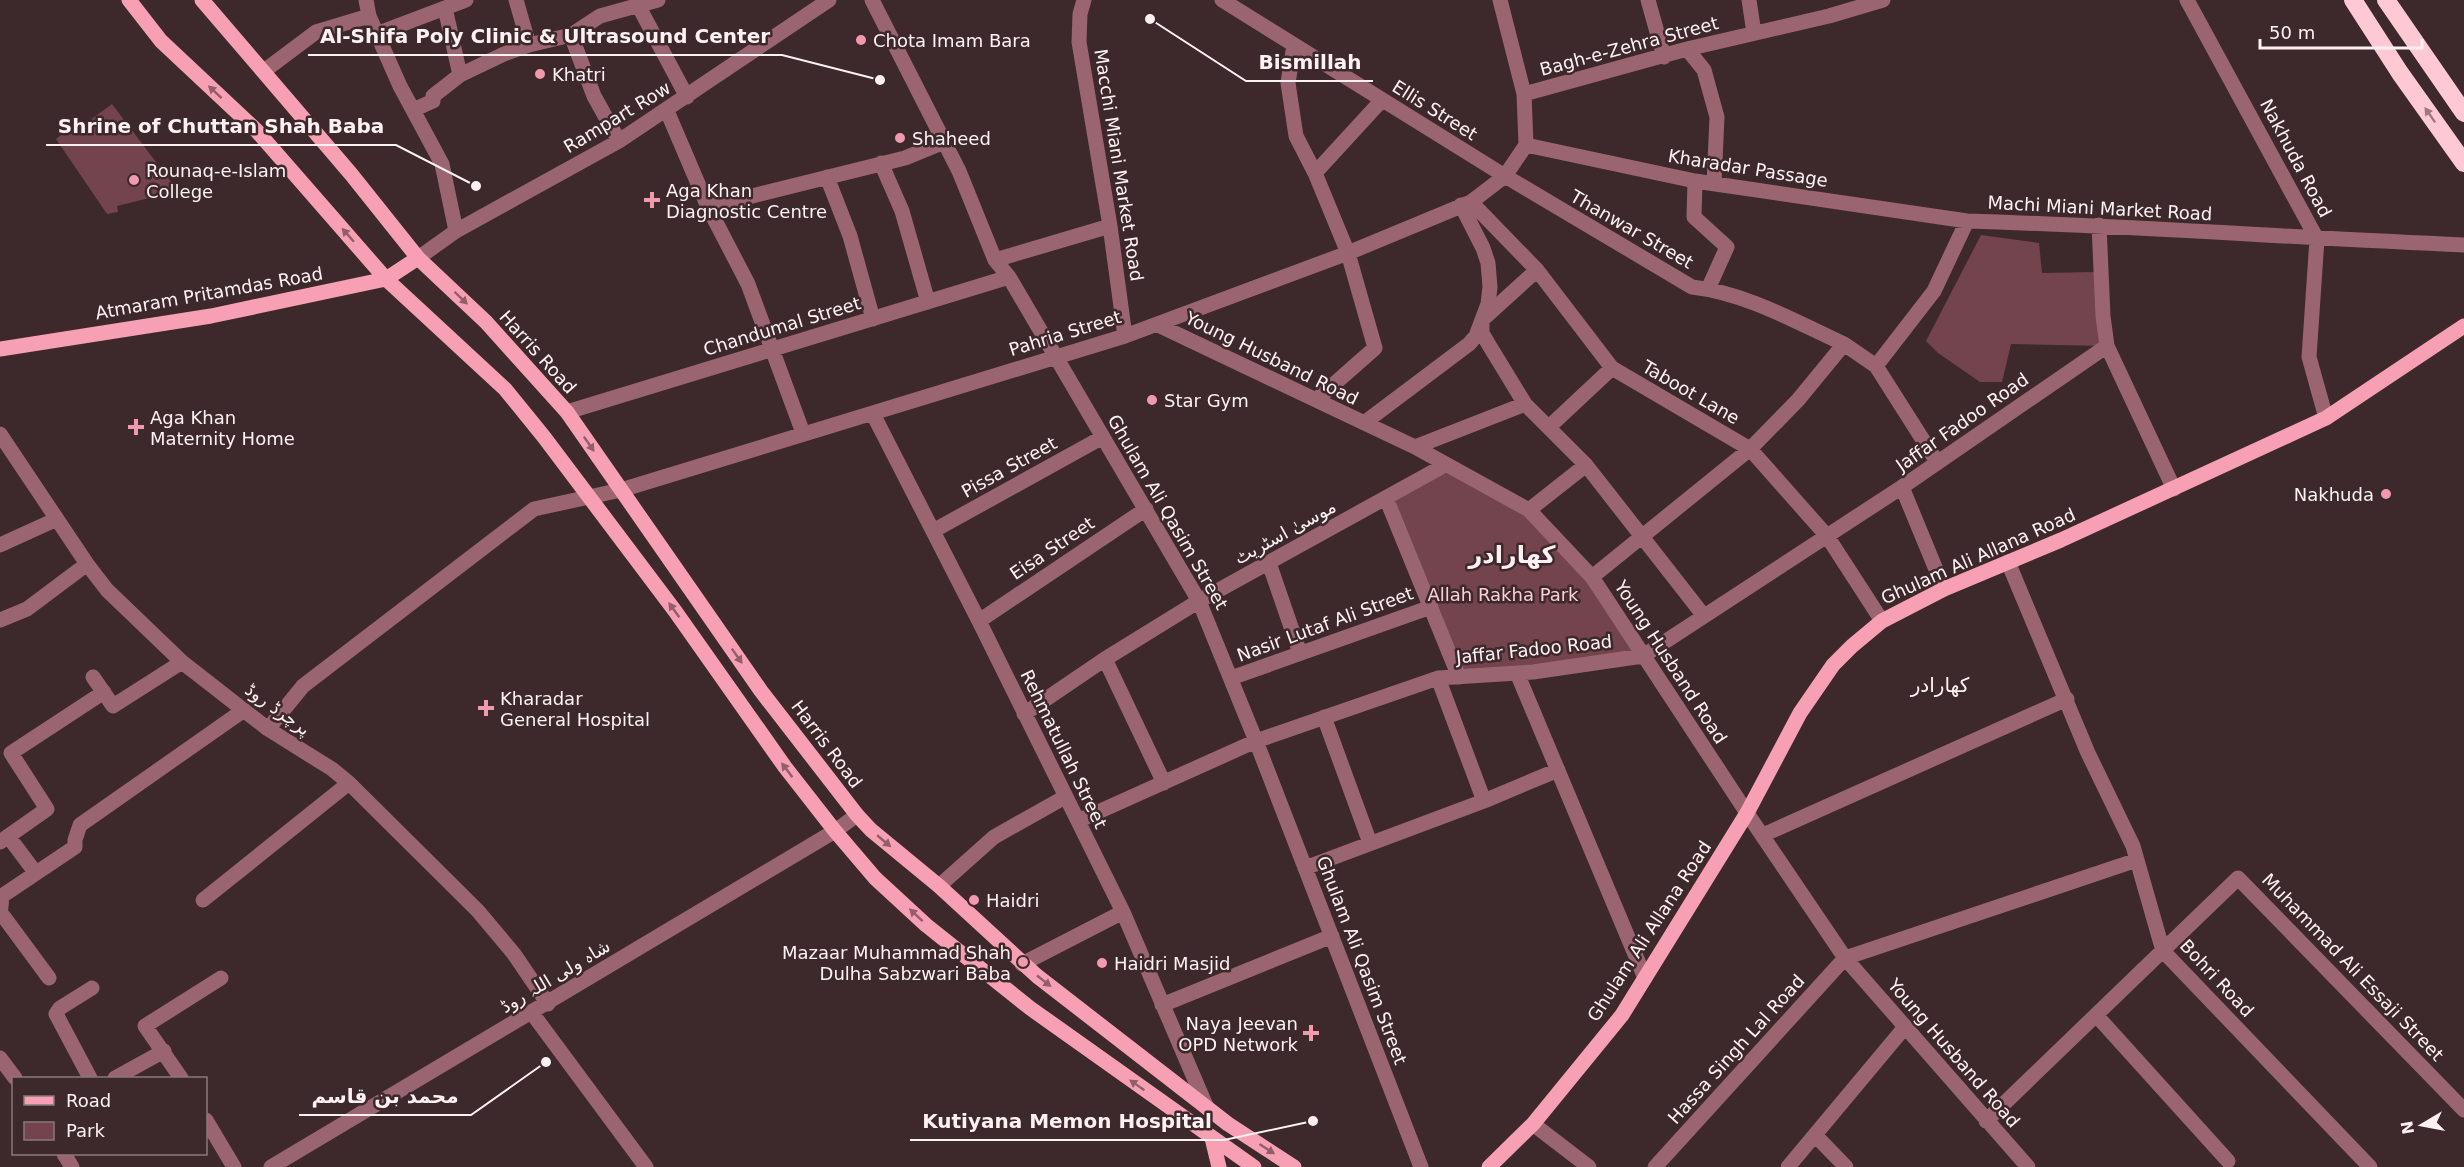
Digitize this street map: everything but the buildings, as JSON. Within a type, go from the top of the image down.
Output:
[{"type":"highway","points":[[2353,0],[2400,73],[2464,163]]},
{"type":"highway","points":[[2386,0],[2464,113]]},
{"type":"main road","points":[[129,0],[161,41],[256,130],[386,279],[505,389],[675,611],[759,732],[835,831],[875,878],[968,960],[1040,1016],[1254,1167]]},
{"type":"main road","name":"Harris Road","points":[[202,0],[264,71],[418,258],[486,322],[567,412],[761,691],[856,815],[939,886],[1022,964],[1207,1108],[1294,1167]]},
{"type":"main road","name":"Atmaram Pritamdas Road","points":[[0,349],[211,316],[386,279],[418,258]]},
{"type":"main road","name":"Ghulam Ali Allana Road","points":[[1489,1167],[1533,1124],[1622,1015],[1747,813],[1800,713],[1818,685],[1833,665],[1882,621],[1944,589],[2174,489],[2326,418],[2464,326]]},
{"type":"main road","points":[[1212,1137],[1219,1167]]},
{"type":"street","points":[[366,0],[369,16],[379,33],[400,86],[442,164],[456,231]]},
{"type":"street","points":[[516,0],[529,45]]},
{"type":"street","points":[[413,110],[433,101],[433,96],[460,75],[529,45],[571,35],[600,16],[658,0]]},
{"type":"street","name":"Rampart Row","points":[[418,258],[456,231],[619,141],[667,111],[829,0]]},
{"type":"street","name":"Ghulam Ali Qasim Street","points":[[872,0],[959,171],[995,260],[1009,277],[1199,601],[1232,678],[1421,1167]]},
{"type":"street","name":"Macchi Miani Market Road","points":[[1084,0],[1080,14],[1079,42],[1110,226],[1125,336]]},
{"type":"street","name":"Ellis Street","points":[[1222,0],[1504,177]]},
{"type":"street","points":[[1501,0],[1524,94],[1526,145]]},
{"type":"street","points":[[1648,0],[1664,57]]},
{"type":"street","points":[[1749,0],[1754,33]]},
{"type":"street","name":"Bagh-e-Zehra Street","points":[[1524,94],[1688,49],[1829,16],[1883,0]]},
{"type":"street","name":"Nakhuda Road","points":[[2187,0],[2317,239],[2309,357],[2326,418]]},
{"type":"street","points":[[379,33],[454,3],[460,75]]},
{"type":"street","points":[[639,7],[687,97]]},
{"type":"street","points":[[264,71],[316,32],[369,16]]},
{"type":"street","points":[[571,35],[594,96],[619,141]]},
{"type":"street","points":[[1294,45],[1288,83],[1296,136],[1315,173],[1348,253],[1375,348],[1316,400]]},
{"type":"street","points":[[1688,49],[1704,70],[1717,117],[1714,184]]},
{"type":"street","points":[[1315,173],[1382,100]]},
{"type":"street","points":[[667,111],[708,207],[748,284],[803,434]]},
{"type":"street","points":[[708,207],[905,158],[944,142]]},
{"type":"street","name":"Kharadar Passage","points":[[1526,145],[1695,181],[1967,221]]},
{"type":"street","name":"Pahria Street","points":[[268,729],[303,686],[534,509],[621,490],[1158,325],[1348,253],[1466,204],[1504,177],[1526,145]]},
{"type":"street","points":[[881,163],[902,211],[928,302]]},
{"type":"street","points":[[827,177],[850,236],[873,319]]},
{"type":"street","name":"Thanwar Street","points":[[1504,177],[1692,287],[1708,289],[1748,301],[1844,344]]},
{"type":"street","points":[[1695,181],[1694,217],[1727,247],[1708,289]]},
{"type":"street","points":[[1364,423],[1469,344],[1476,336],[1488,304],[1490,287],[1488,263],[1466,204]]},
{"type":"street","name":"Taboot Lane","points":[[1466,204],[1538,270],[1612,368],[1750,449],[1827,536],[1882,621]]},
{"type":"street","name":"Machi Miani Market Road","points":[[1876,366],[1934,291],[1967,221],[2099,225],[2317,239],[2464,245]]},
{"type":"street","points":[[2099,225],[2103,316],[2107,346],[2174,489]]},
{"type":"street","points":[[995,260],[1110,226]]},
{"type":"street","points":[[1538,270],[1482,320],[1482,333],[1525,404],[1586,465],[1704,616]]},
{"type":"street","name":"Chandumal Street","points":[[567,412],[1009,277]]},
{"type":"street","name":"Young Husband Road","points":[[1158,325],[1415,447],[1529,510],[1592,577],[1845,958],[2028,1167]]},
{"type":"street","points":[[1592,577],[1750,449],[1798,400],[1844,344],[1876,366],[1937,462]]},
{"type":"street","name":"Jaffar Fadoo Road","points":[[1078,821],[1256,741],[1438,678],[1517,673],[1643,656],[1902,487],[2107,346]]},
{"type":"street","points":[[1549,427],[1612,368]]},
{"type":"street","points":[[1415,447],[1525,404]]},
{"type":"street","name":"Rehmatullah Street","points":[[873,414],[979,621],[1123,912],[1207,1108]]},
{"type":"street","name":"پرچرڈ روڈ","points":[[0,434],[107,590],[182,662],[268,729],[332,769],[349,783],[478,911],[514,954],[548,1004]]},
{"type":"street","name":"Pissa Street","points":[[933,531],[1103,437]]},
{"type":"street","name":"موسیٰ اسٹریٹ","points":[[1024,714],[1105,659],[1199,601],[1445,465]]},
{"type":"street","points":[[1529,510],[1586,465]]},
{"type":"street","points":[[1902,487],[1944,589]]},
{"type":"street","points":[[1386,498],[1459,677]]},
{"type":"street","name":"Eisa Street","points":[[979,621],[1146,508]]},
{"type":"street","points":[[0,545],[57,519]]},
{"type":"street","name":"Bohri Road","points":[[2008,562],[2088,753],[2133,846],[2163,951],[2370,1167]]},
{"type":"street","points":[[1269,563],[1300,653]]},
{"type":"street","points":[[0,620],[27,609],[87,564]]},
{"type":"street","name":"Nasir Lutaf Ali Street","points":[[1232,678],[1431,607]]},
{"type":"street","points":[[1105,659],[1164,783]]},
{"type":"street","points":[[93,676],[113,706],[182,662]]},
{"type":"street","points":[[1517,673],[1646,978]]},
{"type":"street","points":[[1438,678],[1484,801]]},
{"type":"street","points":[[35,872],[4,839],[46,809],[12,753],[104,692]]},
{"type":"street","points":[[1763,834],[2067,699]]},
{"type":"street","points":[[49,978],[0,915],[2,896],[75,847],[75,840],[81,825],[244,710]]},
{"type":"street","points":[[1324,717],[1370,843]]},
{"type":"street","points":[[1305,867],[1484,801],[1558,770]]},
{"type":"street","points":[[203,900],[349,783]]},
{"type":"street","points":[[939,886],[994,837],[1065,797]]},
{"type":"street","name":"شاہ ولی اللہ روڈ","points":[[271,1167],[548,1004],[835,831],[856,815]]},
{"type":"street","points":[[1845,958],[2137,860]]},
{"type":"street","name":"Muhammad Ali Essaji Street","points":[[2163,951],[2238,878],[2464,1110]]},
{"type":"street","points":[[1022,964],[1123,912]]},
{"type":"street","points":[[1162,1005],[1332,936]]},
{"type":"street","points":[[1986,1120],[2163,951]]},
{"type":"street","name":"Hassa Singh Lal Road","points":[[1655,1167],[1845,958]]},
{"type":"street","points":[[180,1077],[145,1026],[221,978]]},
{"type":"street","points":[[89,1077],[56,1014],[60,1008],[92,988]]},
{"type":"street","points":[[532,1013],[646,1167]]},
{"type":"street","points":[[2096,1015],[2228,1161]]},
{"type":"street","points":[[1788,1167],[1905,1027]]},
{"type":"street","points":[[117,1077],[164,1051]]},
{"type":"street","points":[[0,1058],[14,1077]]},
{"type":"street","points":[[207,1122],[234,1167]]},
{"type":"street","points":[[1533,1124],[1589,1167]]},
{"type":"street","points":[[1815,1135],[1846,1167]]},
{"type":"green space","points":[[112,104],[178,191],[117,206],[118,212],[107,214],[56,139],[71,127],[74,132]]},
{"type":"green space","points":[[1981,235],[2039,243],[2042,273],[2096,272],[2107,346],[2011,344],[2002,382],[1980,382],[1938,353],[1926,341]]},
{"type":"green space","name":"Allah Rakha Park","points":[[1445,465],[1529,510],[1592,577],[1643,656],[1452,677],[1389,505]]},
{"type":"place","name":"Bismillah","points":[[1150,19]]},
{"type":"place","name":"Chota Imam Bara","points":[[861,40]]},
{"type":"place","name":"Khatri","points":[[540,74]]},
{"type":"place","name":"Al-Shifa Poly Clinic & Ultrasound Center","points":[[880,80]]},
{"type":"place","name":"Shaheed","points":[[900,138]]},
{"type":"place","name":"Rounaq-e-Islam College","points":[[134,180]]},
{"type":"place","name":"Shrine of Chuttan Shah Baba","points":[[476,186]]},
{"type":"place","name":"Aga Khan Diagnostic Centre","points":[[652,200]]},
{"type":"place","name":"Star Gym","points":[[1152,400]]},
{"type":"place","name":"Aga Khan Maternity Home","points":[[136,427]]},
{"type":"place","name":"Nakhuda","points":[[2386,494]]},
{"type":"place","name":"Kharadar General Hospital","points":[[486,708]]},
{"type":"place","name":"Haidri","points":[[974,900]]},
{"type":"place","name":"Mazaar Muhammad Shah Dulha Sabzwari Baba","points":[[1023,962]]},
{"type":"place","name":"Haidri Masjid","points":[[1102,963]]},
{"type":"place","name":"Naya Jeevan OPD Network","points":[[1311,1033]]},
{"type":"place","name":"محمد بن قاسم","points":[[546,1062]]},
{"type":"place","name":"Kutiyana Memon Hospital","points":[[1313,1121]]},
{"type":"district","name":"کھارادر","points":[[1512,555]]},
{"type":"district","name":"کھارادر","points":[[1940,685]]}]
